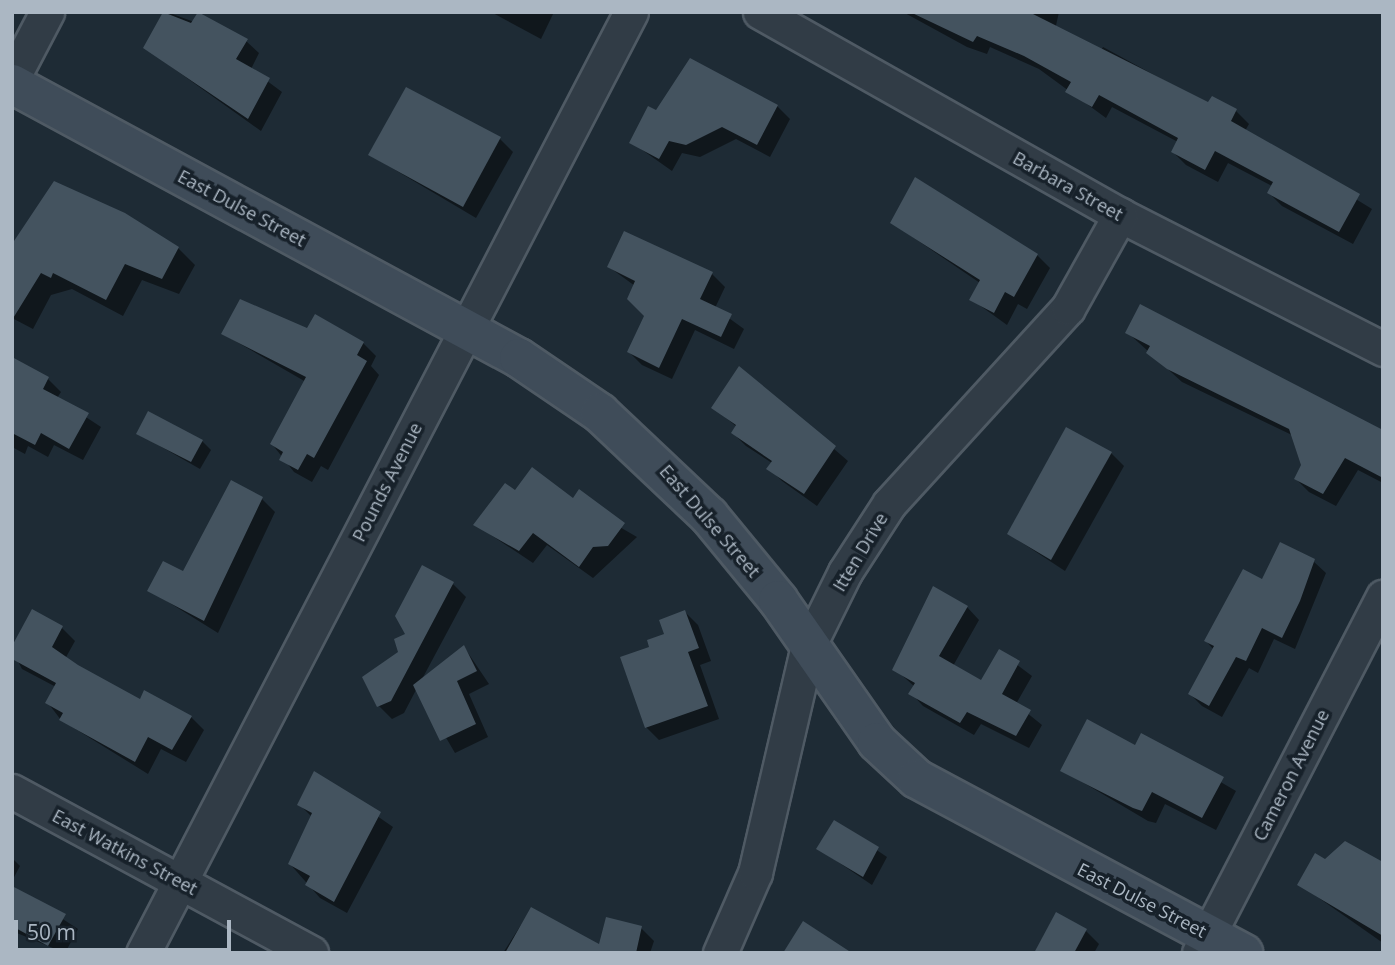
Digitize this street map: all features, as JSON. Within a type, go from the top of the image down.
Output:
[{"type":"street","points":[[12,79],[47,12]]},
{"type":"street","name":"Pounds Avenue","points":[[144,953],[631,12]]},
{"type":"street","name":"Barbara Street","points":[[760,12],[1120,215],[1383,349]]},
{"type":"street","name":"East Dulse Street","points":[[12,84],[466,329],[600,413],[667,471],[778,600],[807,649],[877,742],[917,779],[1204,944],[1243,953]]},
{"type":"street","name":"Itten Drive","points":[[720,953],[755,873],[807,649],[889,504],[1060,317],[1120,215]]},
{"type":"street","name":"Cameron Avenue","points":[[1204,944],[1383,597]]},
{"type":"street","name":"East Watkins Street","points":[[12,791],[311,953]]},
{"type":"building","points":[[163,12],[191,23],[198,12],[248,39],[236,59],[270,78],[248,119],[143,48]]},
{"type":"building","points":[[910,12],[1029,12],[1208,102],[1212,96],[1237,109],[1231,121],[1360,194],[1339,232],[1267,193],[1273,182],[1215,151],[1205,170],[1171,152],[1178,138],[1099,95],[1092,107],[1065,92],[1071,82],[1024,56],[977,36],[973,42]]},
{"type":"building","points":[[690,58],[778,105],[757,145],[722,127],[686,145],[669,141],[659,159],[629,143],[648,106],[656,110]]},
{"type":"building","points":[[406,87],[501,137],[463,207],[368,155]]},
{"type":"building","points":[[915,177],[1038,254],[1014,297],[1005,292],[994,313],[969,300],[980,280],[890,223]]},
{"type":"building","points":[[54,181],[125,213],[179,247],[162,279],[125,264],[106,300],[53,273],[51,278],[41,273],[12,320],[12,244]]},
{"type":"building","points":[[624,231],[713,272],[700,299],[732,314],[721,337],[682,319],[659,368],[627,352],[644,316],[627,299],[635,281],[607,267]]},
{"type":"building","points":[[240,299],[307,328],[315,314],[364,342],[357,355],[367,361],[314,458],[307,454],[298,470],[279,460],[283,452],[270,444],[306,377],[221,334]]},
{"type":"building","points":[[1140,304],[1383,430],[1383,478],[1345,458],[1323,494],[1294,479],[1301,465],[1289,429],[1167,369],[1146,353],[1150,346],[1125,333]]},
{"type":"building","points":[[12,357],[49,377],[43,389],[89,413],[69,449],[41,433],[35,445],[12,433]]},
{"type":"building","points":[[739,366],[836,446],[804,494],[766,469],[772,461],[731,433],[736,425],[711,408]]},
{"type":"building","points":[[148,411],[203,440],[191,462],[136,434]]},
{"type":"building","points":[[1066,427],[1112,452],[1051,560],[1007,534]]},
{"type":"building","points":[[532,467],[573,498],[579,489],[625,523],[608,546],[593,547],[579,567],[533,533],[519,551],[473,525],[505,483],[515,490]]},
{"type":"building","points":[[231,480],[263,497],[204,621],[147,591],[163,561],[183,571]]},
{"type":"building","points":[[1280,542],[1315,559],[1300,601],[1282,638],[1262,628],[1246,661],[1236,657],[1209,706],[1188,694],[1214,646],[1204,641],[1243,569],[1262,579]]},
{"type":"building","points":[[422,565],[454,582],[391,701],[377,707],[362,677],[398,652],[394,639],[405,634],[395,616]]},
{"type":"building","points":[[933,586],[968,606],[939,656],[981,680],[999,649],[1020,661],[1002,694],[1031,710],[1016,736],[967,712],[960,723],[908,694],[915,683],[892,670]]},
{"type":"building","points":[[32,609],[63,626],[52,647],[78,665],[140,699],[144,690],[192,716],[172,750],[148,737],[135,762],[59,720],[63,713],[45,703],[56,683],[12,659],[12,646]]},
{"type":"building","points":[[685,610],[699,648],[688,652],[708,706],[645,728],[620,657],[649,647],[647,640],[664,634],[659,620]]},
{"type":"building","points":[[464,645],[477,671],[457,681],[476,724],[440,741],[413,685]]},
{"type":"building","points":[[1087,719],[1135,745],[1141,733],[1224,777],[1202,818],[1152,792],[1142,811],[1060,771]]},
{"type":"building","points":[[314,771],[381,812],[334,902],[305,885],[310,876],[288,864],[312,813],[297,805]]},
{"type":"building","points":[[834,820],[879,847],[863,877],[816,849]]},
{"type":"building","points":[[1345,841],[1383,862],[1383,936],[1297,885],[1315,853],[1325,859]]},
{"type":"building","points":[[12,886],[66,914],[48,946],[12,926]]},
{"type":"building","points":[[531,907],[599,944],[606,917],[642,926],[636,953],[505,953]]},
{"type":"building","points":[[1056,912],[1087,929],[1074,953],[1034,953]]},
{"type":"building","points":[[803,921],[852,953],[783,953]]}]
